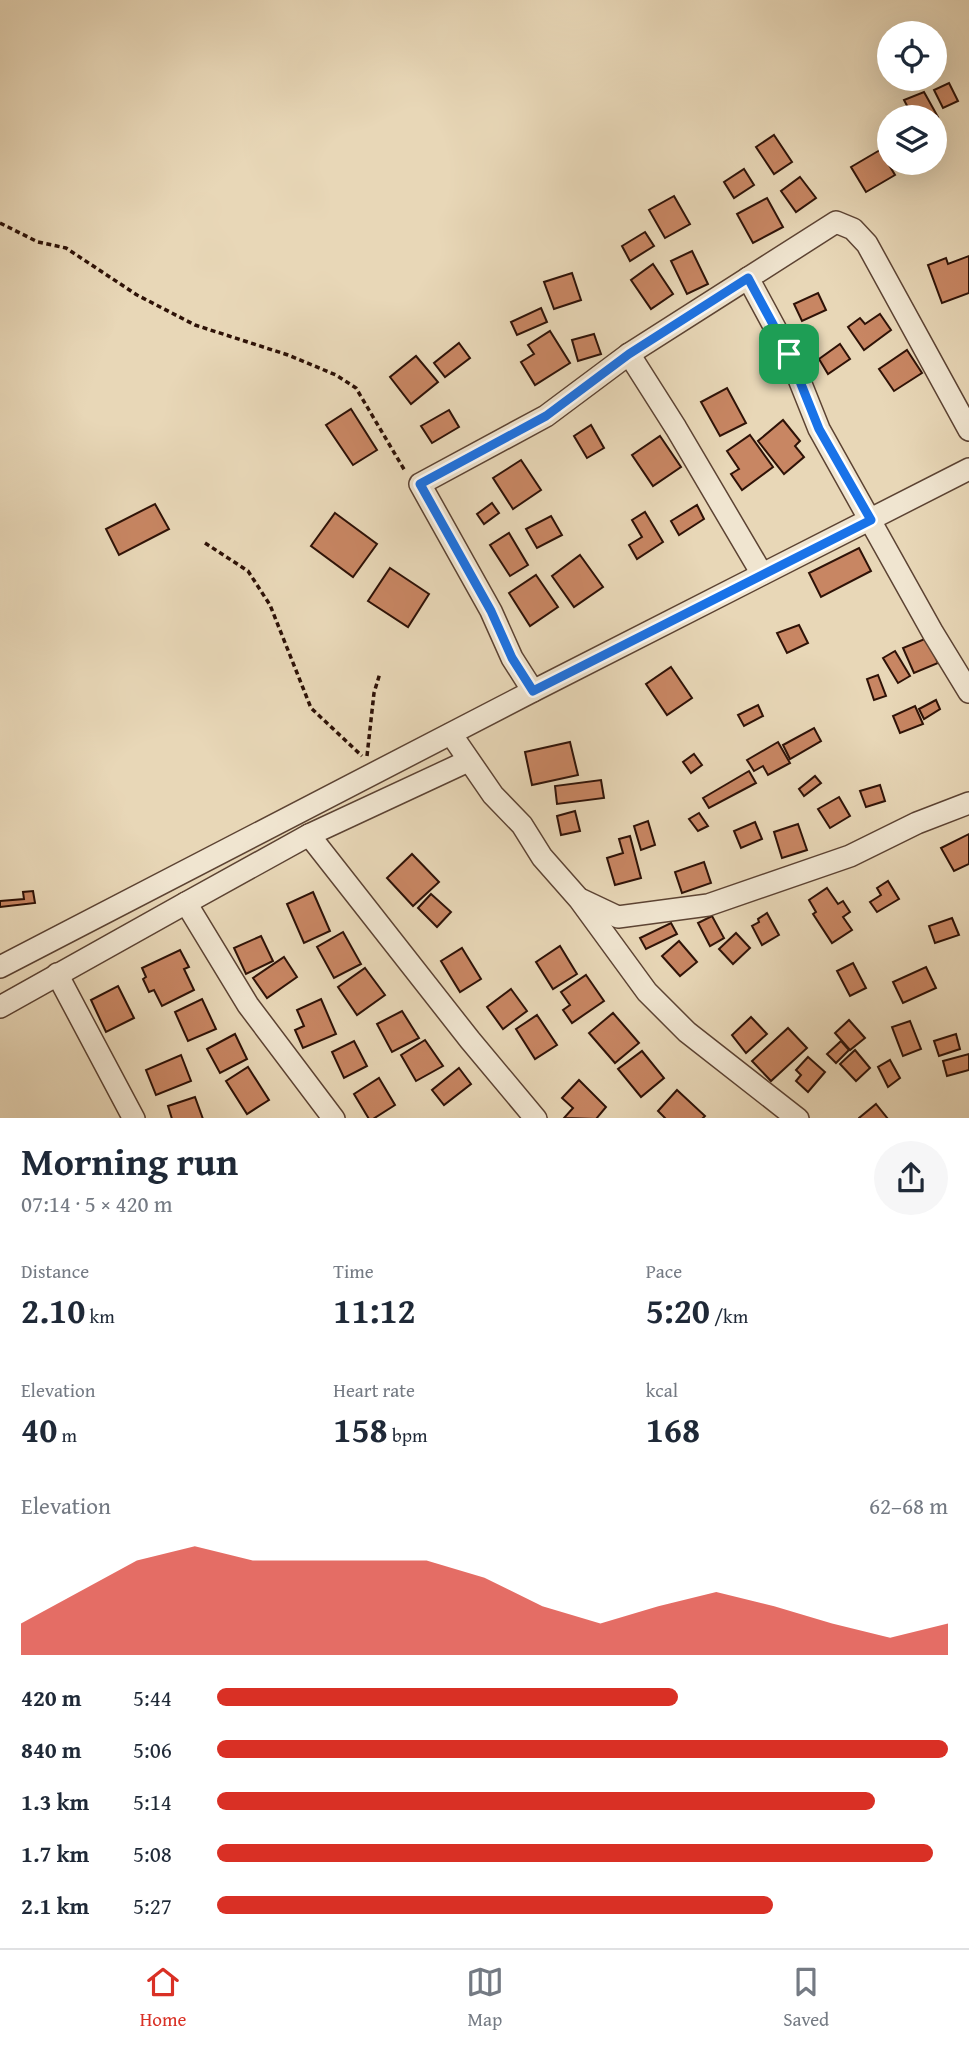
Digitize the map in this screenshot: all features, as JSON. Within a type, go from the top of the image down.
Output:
[{"type":"street","points":[[533,691],[512,658],[491,611],[420,484],[546,416],[629,354],[836,222],[853,229],[867,244],[969,429]]},
{"type":"street","points":[[748,278],[789,354],[819,429],[969,692]]},
{"type":"street","points":[[629,354],[676,428],[762,575]]},
{"type":"street","points":[[0,967],[969,469]]},
{"type":"street","points":[[451,734],[493,795],[522,825],[542,857],[579,898],[647,992],[687,1031],[799,1118]]},
{"type":"street","points":[[0,1007],[309,835],[468,761]]},
{"type":"street","points":[[579,898],[618,917],[708,905],[850,856],[969,803]]},
{"type":"street","points":[[309,835],[470,1040],[536,1118]]},
{"type":"street","points":[[186,902],[248,1005],[334,1118]]},
{"type":"street","points":[[57,974],[134,1118]]},
{"type":"path","points":[[0,223],[38,242],[66,248],[137,295],[195,325],[288,355],[346,380],[356,388],[406,471],[420,484]]},
{"type":"path","points":[[205,543],[248,571],[270,605],[312,708],[366,760],[374,693],[380,673]]},
{"type":"building","points":[[949,83],[958,101],[947,106],[942,105],[934,91],[947,91]]},
{"type":"building","points":[[924,92],[931,105],[907,105],[904,100]]},
{"type":"building","points":[[774,135],[792,162],[774,174],[756,147]]},
{"type":"building","points":[[877,152],[877,175],[895,175],[866,192],[851,167]]},
{"type":"building","points":[[744,169],[754,185],[734,198],[724,182]]},
{"type":"building","points":[[800,177],[816,198],[796,212],[781,191]]},
{"type":"building","points":[[674,196],[690,224],[665,238],[649,210]]},
{"type":"building","points":[[767,198],[783,227],[753,243],[737,214]]},
{"type":"building","points":[[645,232],[654,246],[630,261],[622,246]]},
{"type":"building","points":[[692,251],[708,284],[687,294],[671,261]]},
{"type":"building","points":[[969,256],[969,293],[942,303],[928,265],[946,258],[948,264]]},
{"type":"building","points":[[653,264],[673,294],[651,309],[631,280]]},
{"type":"building","points":[[572,273],[581,300],[554,309],[544,282]]},
{"type":"building","points":[[818,293],[826,310],[802,321],[794,304]]},
{"type":"building","points":[[541,308],[547,322],[517,335],[511,322]]},
{"type":"building","points":[[880,314],[891,330],[864,350],[848,327],[860,318],[865,324]]},
{"type":"building","points":[[550,331],[570,363],[535,385],[521,362],[534,354],[528,345]]},
{"type":"building","points":[[594,334],[601,354],[578,361],[572,340]]},
{"type":"building","points":[[459,343],[470,358],[445,377],[434,363]]},
{"type":"building","points":[[840,344],[850,359],[828,374],[819,359]]},
{"type":"building","points":[[907,350],[922,373],[894,391],[879,369]]},
{"type":"building","points":[[416,356],[438,382],[411,404],[390,377]]},
{"type":"building","points":[[727,388],[746,423],[720,436],[701,402]]},
{"type":"building","points":[[351,409],[377,450],[353,465],[326,425]]},
{"type":"building","points":[[449,410],[459,427],[432,443],[421,426]]},
{"type":"building","points":[[783,420],[800,441],[795,446],[804,457],[784,474],[758,441]]},
{"type":"building","points":[[591,425],[604,448],[587,458],[574,436]]},
{"type":"building","points":[[750,435],[773,467],[742,490],[731,474],[739,469],[727,451]]},
{"type":"building","points":[[660,436],[681,467],[653,486],[632,455]]},
{"type":"building","points":[[521,460],[541,490],[513,509],[493,478]]},
{"type":"building","points":[[492,503],[499,513],[484,524],[477,514]]},
{"type":"building","points":[[155,504],[169,529],[119,555],[106,529]]},
{"type":"building","points":[[697,505],[704,519],[679,535],[671,521]]},
{"type":"building","points":[[645,512],[663,542],[637,559],[629,545],[642,537],[632,520]]},
{"type":"building","points":[[335,513],[377,544],[353,577],[311,546]]},
{"type":"building","points":[[551,516],[562,535],[537,548],[526,529]]},
{"type":"building","points":[[509,533],[528,565],[510,576],[490,545]]},
{"type":"building","points":[[859,548],[871,571],[821,597],[809,573]]},
{"type":"building","points":[[580,555],[603,587],[574,607],[552,576]]},
{"type":"building","points":[[390,568],[429,594],[408,627],[368,601]]},
{"type":"building","points":[[536,575],[558,607],[530,626],[509,593]]},
{"type":"building","points":[[799,625],[808,643],[787,653],[777,633]]},
{"type":"building","points":[[927,638],[938,663],[914,673],[903,648]]},
{"type":"building","points":[[895,651],[910,676],[898,683],[883,658]]},
{"type":"building","points":[[671,667],[692,698],[667,715],[646,684]]},
{"type":"building","points":[[878,675],[886,696],[874,700],[867,679]]},
{"type":"building","points":[[936,700],[940,709],[924,719],[919,709]]},
{"type":"building","points":[[758,705],[763,716],[744,726],[738,715]]},
{"type":"building","points":[[915,706],[923,724],[900,733],[893,716]]},
{"type":"building","points":[[814,728],[821,741],[790,759],[783,745]]},
{"type":"building","points":[[570,742],[578,775],[532,785],[525,752]]},
{"type":"building","points":[[778,742],[790,763],[768,775],[763,766],[754,771],[747,760]]},
{"type":"building","points":[[694,754],[702,765],[691,773],[683,762]]},
{"type":"building","points":[[749,771],[756,783],[709,808],[703,798]]},
{"type":"building","points":[[815,776],[821,783],[804,796],[799,789]]},
{"type":"building","points":[[601,780],[604,798],[557,804],[555,786]]},
{"type":"building","points":[[880,785],[885,801],[866,807],[860,791]]},
{"type":"building","points":[[839,797],[850,816],[830,828],[818,809]]},
{"type":"building","points":[[575,811],[580,831],[561,835],[557,816]]},
{"type":"building","points":[[699,813],[708,826],[698,831],[689,819]]},
{"type":"building","points":[[648,821],[655,845],[641,850],[634,826]]},
{"type":"building","points":[[755,822],[762,839],[741,848],[734,831]]},
{"type":"building","points":[[798,824],[807,850],[782,858],[774,832]]},
{"type":"building","points":[[969,834],[969,864],[954,871],[941,848]]},
{"type":"building","points":[[630,836],[641,878],[615,885],[607,858],[623,853],[619,839]]},
{"type":"building","points":[[412,854],[439,882],[413,906],[387,878]]},
{"type":"building","points":[[704,862],[711,883],[682,893],[675,872]]},
{"type":"building","points":[[888,881],[899,899],[877,912],[870,902],[881,895],[877,888]]},
{"type":"building","points":[[827,888],[838,904],[843,901],[850,912],[843,917],[852,930],[832,943],[813,914],[816,912],[809,900]]},
{"type":"building","points":[[33,891],[35,903],[0,907],[0,901],[24,899],[23,892]]},
{"type":"building","points":[[313,892],[330,931],[304,943],[287,904]]},
{"type":"building","points":[[431,894],[451,912],[437,927],[418,908]]},
{"type":"building","points":[[767,913],[779,935],[762,945],[752,926]]},
{"type":"building","points":[[712,916],[724,938],[710,946],[698,923]]},
{"type":"building","points":[[952,918],[959,935],[935,943],[929,926]]},
{"type":"building","points":[[671,923],[677,934],[646,949],[640,938]]},
{"type":"building","points":[[343,932],[361,964],[334,978],[317,947]]},
{"type":"building","points":[[736,933],[750,948],[733,964],[719,949]]},
{"type":"building","points":[[261,936],[273,961],[246,974],[234,948]]},
{"type":"building","points":[[679,941],[697,962],[680,976],[662,956]]},
{"type":"building","points":[[560,946],[577,974],[553,989],[536,962]]},
{"type":"building","points":[[462,948],[481,979],[460,992],[441,961]]},
{"type":"building","points":[[180,950],[189,967],[184,969],[194,990],[162,1006],[154,990],[149,992],[143,979],[146,977],[142,968]]},
{"type":"building","points":[[284,957],[297,977],[267,998],[253,978]]},
{"type":"building","points":[[853,963],[866,988],[850,996],[837,971]]},
{"type":"building","points":[[926,967],[936,988],[903,1003],[893,982]]},
{"type":"building","points":[[365,968],[385,995],[357,1015],[338,987]]},
{"type":"building","points":[[586,975],[604,1001],[572,1023],[563,1010],[570,1005],[561,992]]},
{"type":"building","points":[[118,986],[134,1018],[106,1032],[91,1000]]},
{"type":"building","points":[[511,989],[527,1011],[503,1029],[487,1007]]},
{"type":"building","points":[[202,999],[216,1029],[188,1041],[175,1012]]},
{"type":"building","points":[[321,999],[336,1034],[303,1048],[295,1030],[304,1026],[297,1010]]},
{"type":"building","points":[[402,1011],[419,1038],[392,1052],[377,1024]]},
{"type":"building","points":[[613,1013],[639,1043],[615,1063],[589,1033]]},
{"type":"building","points":[[537,1015],[557,1045],[535,1059],[516,1029]]},
{"type":"building","points":[[751,1017],[767,1034],[746,1053],[732,1035]]},
{"type":"building","points":[[849,1020],[865,1038],[850,1050],[835,1033]]},
{"type":"building","points":[[910,1021],[921,1049],[903,1056],[892,1027]]},
{"type":"building","points":[[788,1028],[807,1048],[771,1081],[752,1061]]},
{"type":"building","points":[[235,1034],[247,1059],[220,1073],[207,1049]]},
{"type":"building","points":[[956,1034],[960,1049],[939,1056],[934,1041]]},
{"type":"building","points":[[425,1040],[443,1066],[416,1081],[401,1055]]},
{"type":"building","points":[[354,1041],[367,1066],[344,1078],[332,1052]]},
{"type":"building","points":[[841,1041],[849,1050],[836,1063],[827,1054]]},
{"type":"building","points":[[855,1050],[870,1068],[856,1081],[840,1064]]},
{"type":"building","points":[[642,1051],[664,1078],[641,1097],[618,1069]]},
{"type":"building","points":[[969,1054],[969,1070],[947,1076],[943,1061]]},
{"type":"building","points":[[181,1055],[191,1081],[156,1095],[146,1070]]},
{"type":"building","points":[[808,1057],[825,1072],[808,1092],[796,1081],[801,1075],[796,1070]]},
{"type":"building","points":[[890,1060],[900,1078],[888,1087],[878,1067]]},
{"type":"building","points":[[248,1067],[269,1100],[247,1114],[226,1081]]},
{"type":"building","points":[[459,1068],[471,1084],[444,1105],[432,1090]]},
{"type":"building","points":[[379,1078],[395,1105],[375,1118],[368,1118],[354,1094]]},
{"type":"building","points":[[579,1080],[606,1107],[597,1118],[564,1118],[573,1108],[562,1098]]},
{"type":"building","points":[[677,1090],[705,1116],[665,1118],[658,1111]]},
{"type":"building","points":[[195,1097],[203,1118],[172,1118],[168,1106]]},
{"type":"building","points":[[876,1104],[887,1118],[859,1118]]},
{"type":"route","points":[[748,278],[789,354],[819,429],[871,520],[533,691],[512,658],[491,611],[420,484],[546,416],[629,354],[748,278]]}]
